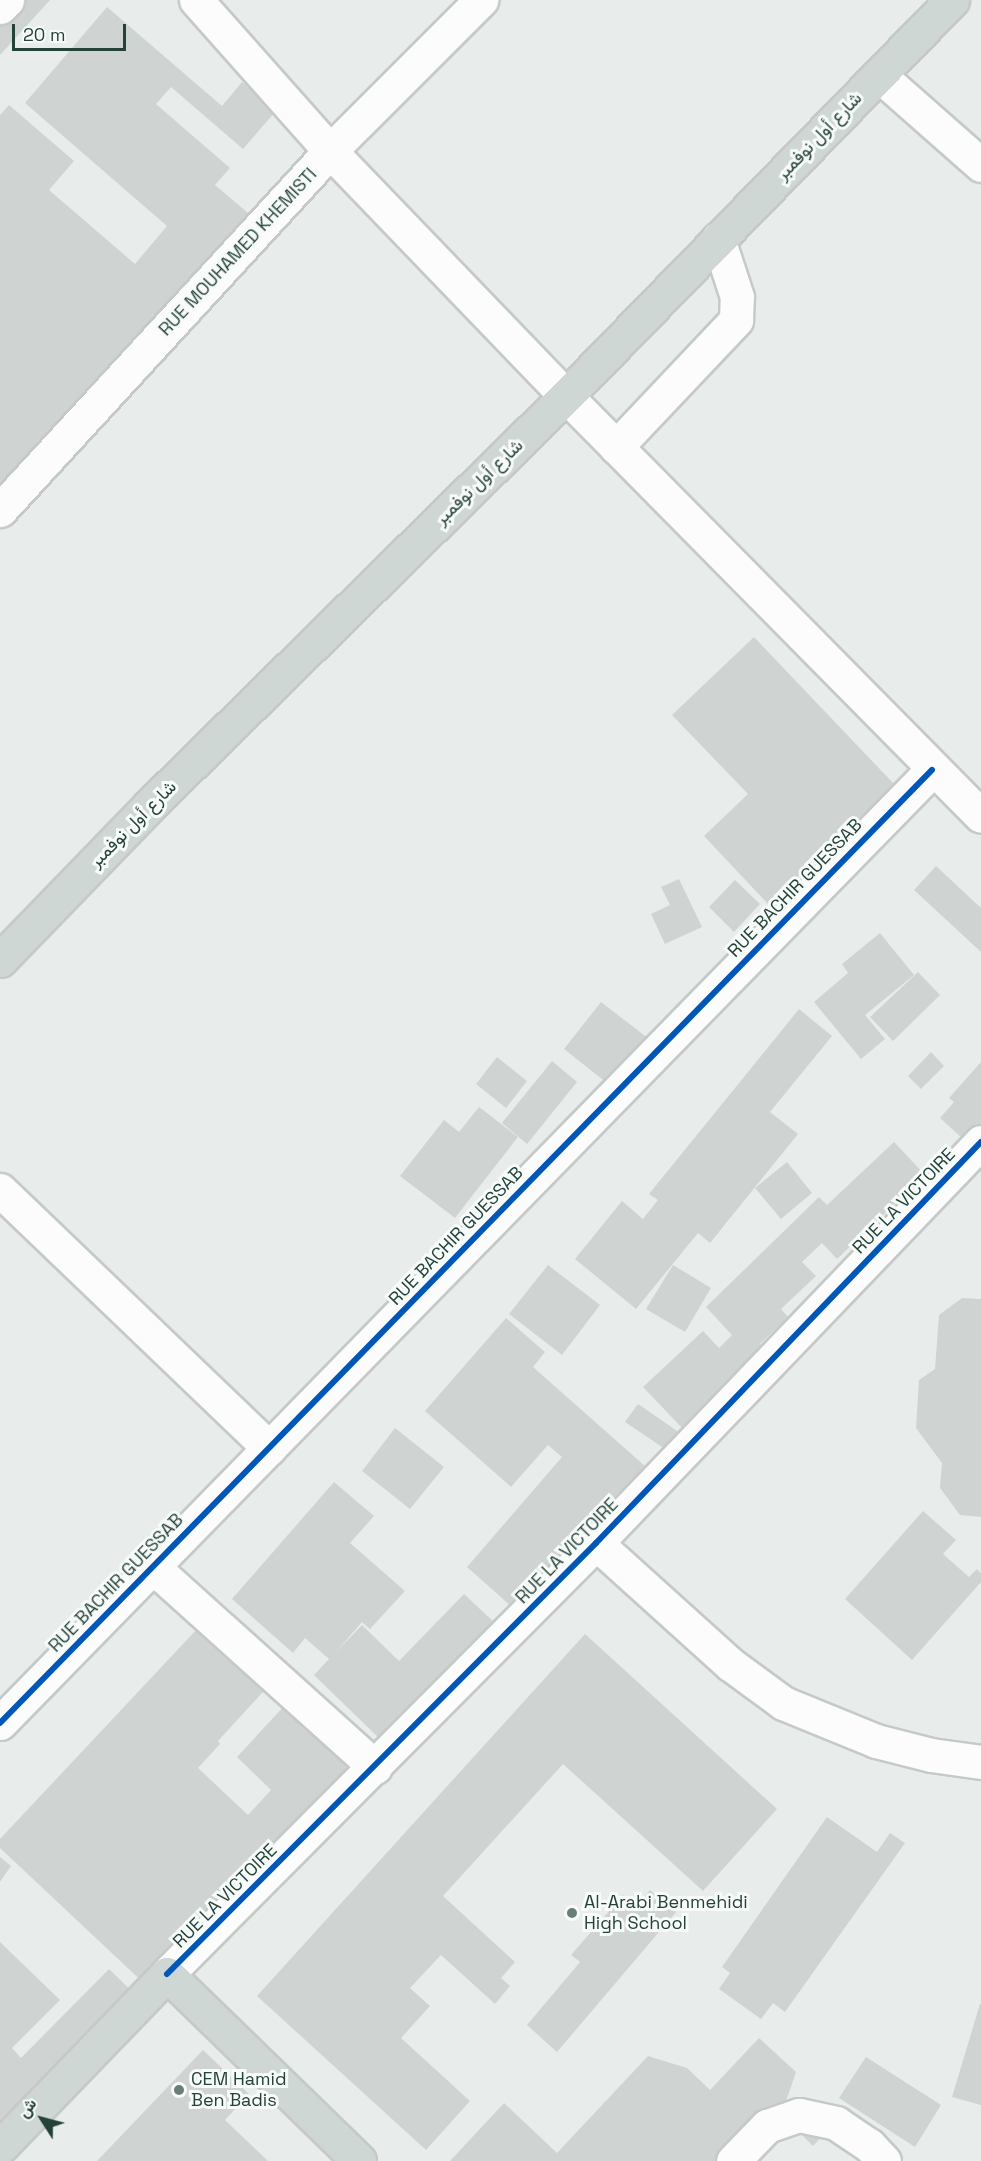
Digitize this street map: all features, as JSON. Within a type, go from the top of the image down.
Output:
[{"type":"main road","name":"شارع أول نوفمبر","points":[[0,960],[149,806],[566,396],[952,0]]},
{"type":"main road","name":"RUE LA VICTOIRE","points":[[0,2147],[167,1974]]},
{"type":"main road","points":[[167,1974],[359,2161]]},
{"type":"street","points":[[0,7],[7,0]]},
{"type":"street","points":[[196,0],[330,151],[932,770],[981,816]]},
{"type":"street","name":"RUE MOUHAMED KHEMISTI","points":[[0,510],[330,151],[481,0]]},
{"type":"street","points":[[879,75],[981,165]]},
{"type":"street","points":[[616,447],[736,320],[736,297],[718,239]]},
{"type":"street","name":"RUE BACHIR GUESSAB","points":[[0,1723],[932,770]]},
{"type":"street","name":"RUE LA VICTOIRE","points":[[167,1974],[596,1543],[981,1142]]},
{"type":"street","points":[[0,1190],[269,1448]]},
{"type":"street","points":[[596,1543],[730,1664],[783,1703],[876,1741],[931,1755],[981,1761]]},
{"type":"street","points":[[153,1567],[375,1767]]},
{"type":"street","points":[[733,2161],[766,2126],[800,2115],[836,2123],[868,2145],[884,2161]]},
{"type":"building","points":[[0,0],[50,0],[0,55]]},
{"type":"building","points":[[107,7],[222,106],[242,82],[276,111],[243,149],[171,87],[156,104],[230,168],[215,185],[267,229],[0,515],[0,115],[9,105],[74,161],[49,190],[135,264],[167,226],[25,103]]},
{"type":"building","points":[[754,637],[894,784],[769,905],[704,836],[748,794],[672,715]]},
{"type":"building","points":[[936,866],[981,908],[981,952],[914,890]]},
{"type":"building","points":[[679,879],[702,927],[665,944],[651,914],[670,905],[661,887]]},
{"type":"building","points":[[735,880],[760,904],[734,932],[709,907]]},
{"type":"building","points":[[880,933],[914,975],[865,1015],[885,1039],[861,1059],[814,1002],[848,973],[842,964]]},
{"type":"building","points":[[918,972],[940,995],[893,1041],[870,1017]]},
{"type":"building","points":[[601,1002],[649,1039],[612,1087],[564,1049]]},
{"type":"building","points":[[799,1009],[832,1036],[770,1112],[798,1134],[710,1243],[698,1233],[636,1309],[575,1259],[622,1201],[643,1219],[658,1200],[649,1194]]},
{"type":"building","points":[[931,1052],[944,1066],[921,1089],[908,1076]]},
{"type":"building","points":[[497,1057],[527,1081],[506,1108],[476,1084]]},
{"type":"building","points":[[552,1061],[577,1082],[527,1144],[502,1123]]},
{"type":"building","points":[[981,1062],[981,1144],[975,1150],[940,1118],[954,1102],[949,1098]]},
{"type":"building","points":[[479,1107],[518,1137],[455,1218],[400,1176],[444,1120],[459,1132]]},
{"type":"building","points":[[894,1142],[925,1175],[837,1259],[822,1243],[802,1262],[816,1276],[781,1309],[788,1317],[760,1344],[767,1352],[684,1430],[643,1387],[703,1331],[719,1348],[732,1335],[706,1307],[819,1197],[827,1205]]},
{"type":"building","points":[[787,1162],[812,1193],[781,1219],[755,1188]]},
{"type":"building","points":[[548,1265],[600,1305],[562,1355],[509,1314]]},
{"type":"building","points":[[673,1265],[711,1288],[685,1332],[646,1309]]},
{"type":"building","points":[[962,1298],[981,1299],[981,1517],[960,1515],[940,1488],[942,1463],[916,1428],[919,1380],[935,1369],[939,1315]]},
{"type":"building","points":[[506,1318],[545,1352],[533,1367],[645,1466],[605,1511],[601,1508],[513,1608],[467,1567],[562,1457],[548,1445],[511,1487],[425,1411]]},
{"type":"building","points":[[638,1404],[680,1433],[668,1451],[625,1422]]},
{"type":"building","points":[[395,1428],[444,1467],[410,1509],[362,1471]]},
{"type":"building","points":[[334,1482],[374,1516],[350,1543],[405,1591],[370,1629],[362,1622],[335,1653],[362,1625],[399,1661],[464,1594],[496,1624],[382,1741],[314,1675],[329,1659],[305,1638],[293,1653],[232,1599]]},
{"type":"building","points":[[923,1511],[956,1540],[943,1554],[969,1577],[977,1569],[981,1573],[981,1582],[912,1660],[845,1599]]},
{"type":"building","points":[[198,1628],[263,1692],[218,1741],[220,1744],[198,1768],[248,1815],[271,1790],[237,1757],[286,1704],[351,1766],[149,1988],[0,1848],[0,1839]]},
{"type":"building","points":[[585,1634],[777,1809],[703,1891],[563,1764],[443,1896],[515,1962],[501,1978],[510,1986],[495,2004],[441,1955],[410,1988],[430,2006],[401,2038],[470,2101],[426,2150],[257,1996]]},
{"type":"building","points":[[827,1817],[877,1852],[890,1833],[905,1843],[785,2012],[773,2003],[761,2019],[719,1989],[730,1973],[722,1967]]},
{"type":"building","points":[[0,1857],[11,1866],[0,1882]]},
{"type":"building","points":[[650,1890],[676,1912],[557,2052],[527,2025],[580,1962],[571,1955],[623,1895],[636,1906]]},
{"type":"building","points":[[0,1942],[60,2000],[12,2048],[21,2058],[109,1969],[140,1999],[0,2142]]},
{"type":"building","points":[[981,2004],[981,2105],[952,2097]]},
{"type":"building","points":[[759,2038],[796,2072],[781,2116],[827,2131],[813,2146],[800,2133],[758,2120],[720,2161],[450,2161],[504,2103],[557,2153],[648,2056],[687,2068],[710,2090]]},
{"type":"building","points":[[203,2050],[249,2094],[225,2120],[268,2161],[97,2161]]},
{"type":"building","points":[[866,2057],[941,2105],[915,2147],[839,2098]]},
{"type":"cycle path","points":[[0,1723],[932,770]]},
{"type":"cycle path","points":[[167,1974],[596,1543],[981,1142]]},
{"type":"place","name":"Al-Arabi Benmehidi High School","points":[[572,1913]]},
{"type":"place","name":"CEM Hamid Ben Badis","points":[[179,2090]]}]
